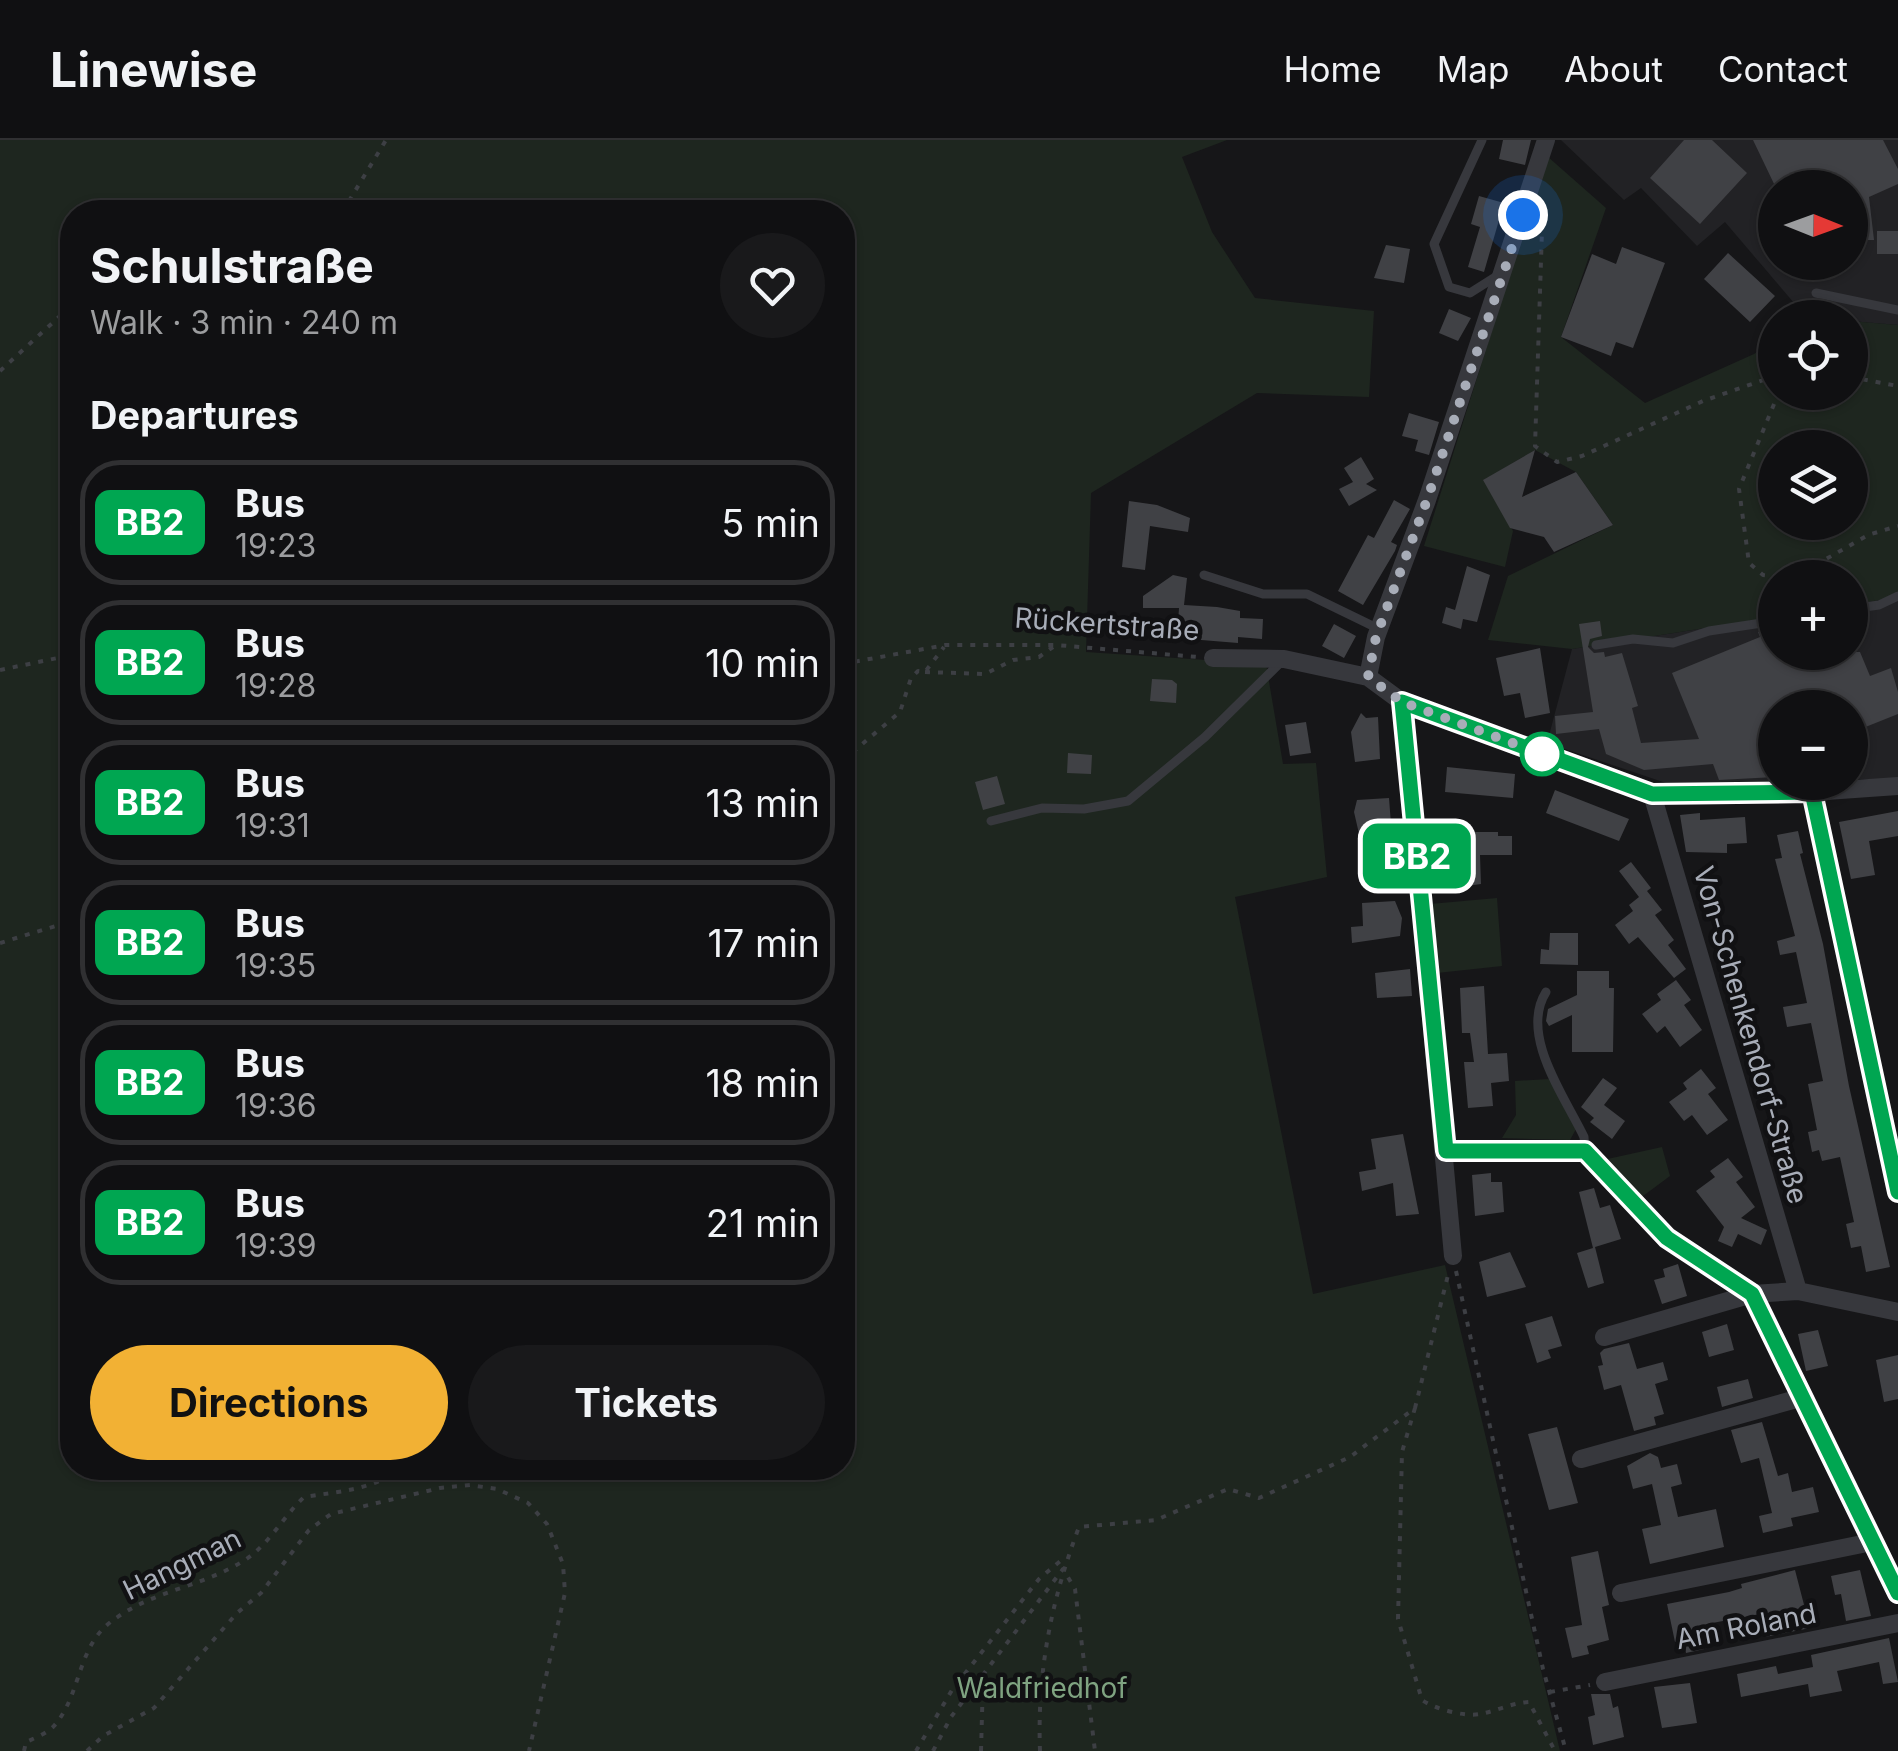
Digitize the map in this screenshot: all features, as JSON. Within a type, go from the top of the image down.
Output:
[{"type":"street","points":[[1546,140],[1506,270],[1378,629],[1368,677],[1402,702],[1652,794],[1758,793]]},
{"type":"street","name":"Rückertstraße","points":[[1213,658],[1284,659],[1368,677]]},
{"type":"street","points":[[1402,702],[1453,1256]]},
{"type":"street","points":[[1868,788],[1898,786]]},
{"type":"street","name":"Von-Schenkendorf-Straße","points":[[1652,794],[1798,1291]]},
{"type":"street","points":[[1814,800],[1898,1193]]},
{"type":"street","points":[[1446,1151],[1585,1151],[1667,1238],[1752,1294],[1898,1593]]},
{"type":"street","points":[[1604,1337],[1752,1294],[1798,1291],[1898,1312]]},
{"type":"street","points":[[1581,1459],[1800,1398]]},
{"type":"street","name":"Am Roland","points":[[1621,1593],[1872,1542]]},
{"type":"street","name":"Am Roland","points":[[1604,1682],[1898,1623]]},
{"type":"lane","points":[[1482,140],[1434,244],[1449,287],[1470,293],[1506,270]]},
{"type":"lane","points":[[1816,294],[1898,310]]},
{"type":"lane","points":[[1204,575],[1263,594],[1307,594],[1378,629]]},
{"type":"lane","points":[[1868,607],[1898,596]]},
{"type":"lane","points":[[1596,645],[1633,639],[1673,643],[1710,631],[1758,624]]},
{"type":"lane","points":[[991,821],[1042,808],[1084,809],[1128,801],[1205,736],[1284,659]]},
{"type":"lane","points":[[1546,992],[1538,1006],[1537,1033],[1584,1137],[1585,1151]]},
{"type":"path","points":[[350,200],[386,140]]},
{"type":"path","points":[[1523,215],[1542,230],[1535,446],[1557,462],[1582,456],[1702,401],[1758,382]]},
{"type":"path","points":[[0,371],[60,317]]},
{"type":"path","points":[[1868,380],[1898,386]]},
{"type":"path","points":[[1758,571],[1748,563],[1739,490],[1772,410]]},
{"type":"path","points":[[1822,560],[1868,534],[1898,526]]},
{"type":"path","points":[[924,672],[946,645]]},
{"type":"path","name":"Rückertstraße","points":[[855,662],[946,645],[1056,645],[1213,658]]},
{"type":"path","points":[[855,750],[900,712],[911,678],[918,671],[984,674],[1012,660],[1039,657],[1056,645]]},
{"type":"path","points":[[0,670],[60,658]]},
{"type":"path","points":[[0,942],[60,924]]},
{"type":"path","points":[[1453,1256],[1402,1452],[1398,1620],[1422,1700],[1432,1706],[1478,1715],[1508,1703],[1529,1702],[1555,1751]]},
{"type":"path","points":[[1453,1256],[1566,1751]]},
{"type":"path","points":[[1040,1751],[1042,1657],[1064,1569],[1080,1528],[1156,1520],[1228,1490],[1259,1498],[1350,1457],[1415,1408]]},
{"type":"path","name":"Hangman","points":[[24,1751],[26,1742],[52,1728],[68,1702],[86,1653],[104,1627],[134,1606],[238,1564],[259,1550],[304,1497],[355,1491],[385,1480]]},
{"type":"path","points":[[87,1751],[103,1736],[154,1708],[237,1613],[261,1593],[309,1530],[331,1514],[440,1488],[470,1485],[497,1489],[528,1504],[547,1524],[563,1564],[566,1593],[529,1751]]},
{"type":"path","points":[[916,1751],[952,1690],[1039,1580],[1069,1554]]},
{"type":"path","points":[[933,1751],[951,1717],[1064,1569]]},
{"type":"path","points":[[1064,1569],[1075,1589],[1096,1751]]},
{"type":"path","points":[[981,1751],[983,1674]]},
{"type":"path","points":[[1550,1692],[1604,1682]]},
{"type":"shaded area","points":[[1561,140],[1898,140],[1898,325],[1868,322],[1868,300],[1792,300],[1774,280],[1868,280],[1868,170],[1758,170],[1758,261],[1725,222],[1697,246],[1641,188],[1624,200]]},
{"type":"shaded area","points":[[1898,597],[1898,779],[1868,779],[1868,690],[1758,690],[1758,781],[1666,783],[1547,743],[1572,649],[1758,620],[1758,670],[1868,670],[1868,602]]},
{"type":"green space","name":"Waldfriedhof","points":[[0,140],[1227,140],[1182,157],[1212,232],[1255,298],[1374,311],[1369,397],[1257,393],[1091,493],[1086,652],[1266,664],[1283,764],[1316,763],[1327,877],[1235,897],[1313,1294],[1445,1265],[1560,1751],[0,1751]]},
{"type":"green space","points":[[1547,156],[1606,208],[1561,337],[1645,403],[1758,351],[1758,410],[1868,410],[1868,322],[1898,325],[1898,597],[1868,602],[1868,560],[1758,560],[1758,620],[1572,649],[1488,640],[1508,576],[1613,525],[1576,472],[1535,450],[1484,480],[1513,531],[1505,567],[1424,546]]},
{"type":"green space","points":[[1497,898],[1502,966],[1437,973],[1430,904]]},
{"type":"green space","points":[[1550,1079],[1576,1129],[1570,1140],[1502,1138],[1516,1115],[1515,1081]]},
{"type":"green space","points":[[1662,1147],[1670,1176],[1639,1199],[1603,1160]]},
{"type":"building","points":[[1503,140],[1531,140],[1525,165],[1499,159]]},
{"type":"building","points":[[1684,140],[1712,140],[1747,173],[1700,224],[1650,178]]},
{"type":"building","points":[[1753,140],[1883,140],[1898,169],[1898,184],[1869,197],[1874,240],[1868,240],[1868,170],[1767,170]]},
{"type":"building","points":[[1479,196],[1504,203],[1484,272],[1468,267],[1480,227],[1471,224]]},
{"type":"building","points":[[1877,231],[1898,231],[1898,254],[1877,254]]},
{"type":"building","points":[[1386,245],[1410,249],[1404,283],[1374,278]]},
{"type":"building","points":[[1622,247],[1665,263],[1633,348],[1616,342],[1611,356],[1561,337],[1592,254],[1616,264]]},
{"type":"building","points":[[1728,253],[1775,296],[1771,300],[1758,300],[1758,314],[1750,322],[1704,279]]},
{"type":"building","points":[[1449,309],[1471,318],[1458,341],[1439,333]]},
{"type":"building","points":[[1409,413],[1439,422],[1429,455],[1415,451],[1418,440],[1402,436]]},
{"type":"building","points":[[1535,450],[1522,497],[1576,472],[1613,525],[1554,552],[1544,537],[1510,528],[1483,480]]},
{"type":"building","points":[[1361,457],[1374,479],[1366,484],[1377,490],[1349,506],[1339,489],[1353,482],[1344,468]]},
{"type":"building","points":[[1394,500],[1410,509],[1391,542],[1397,545],[1395,551],[1363,605],[1338,591],[1368,535],[1374,538]]},
{"type":"building","points":[[1129,501],[1157,505],[1190,518],[1188,532],[1150,526],[1145,570],[1122,567]]},
{"type":"building","points":[[1467,566],[1490,575],[1477,622],[1463,619],[1461,629],[1442,623],[1446,607],[1455,610]]},
{"type":"building","points":[[1173,575],[1187,578],[1184,605],[1240,611],[1240,618],[1263,619],[1262,639],[1238,637],[1238,643],[1177,638],[1179,608],[1143,608],[1143,596]]},
{"type":"building","points":[[1600,621],[1602,636],[1590,639],[1588,647],[1594,653],[1604,652],[1605,657],[1622,653],[1638,706],[1632,708],[1641,743],[1699,739],[1672,673],[1758,638],[1758,670],[1868,670],[1870,676],[1891,668],[1898,692],[1898,714],[1868,726],[1868,690],[1758,690],[1758,778],[1719,780],[1713,764],[1644,770],[1606,754],[1599,729],[1556,734],[1555,716],[1593,712],[1579,624]]},
{"type":"building","points":[[1334,624],[1356,636],[1344,658],[1322,646]]},
{"type":"building","points":[[1540,648],[1550,713],[1525,718],[1520,693],[1504,696],[1496,658]]},
{"type":"building","points":[[1152,679],[1177,684],[1176,703],[1150,701]]},
{"type":"building","points":[[1361,713],[1366,718],[1378,717],[1380,759],[1355,762],[1351,732]]},
{"type":"building","points":[[1306,722],[1311,753],[1290,756],[1285,725]]},
{"type":"building","points":[[1068,753],[1092,755],[1091,774],[1067,773]]},
{"type":"building","points":[[1447,767],[1515,774],[1513,798],[1445,792]]},
{"type":"building","points":[[997,776],[1005,804],[983,810],[975,782]]},
{"type":"building","points":[[1555,790],[1629,819],[1619,841],[1546,813]]},
{"type":"building","points":[[1389,798],[1394,863],[1373,865],[1371,837],[1360,838],[1354,812],[1357,800]]},
{"type":"building","points":[[1898,811],[1898,836],[1869,841],[1875,875],[1851,879],[1839,822]]},
{"type":"building","points":[[1700,813],[1700,820],[1745,817],[1747,843],[1727,844],[1727,853],[1686,852],[1680,815]]},
{"type":"building","points":[[1798,831],[1890,1267],[1866,1272],[1861,1246],[1851,1248],[1846,1224],[1854,1222],[1840,1157],[1822,1161],[1819,1150],[1812,1152],[1808,1132],[1817,1130],[1808,1084],[1823,1081],[1811,1023],[1787,1027],[1783,1007],[1807,1003],[1796,952],[1780,955],[1777,941],[1795,936],[1775,859],[1782,858],[1777,835]]},
{"type":"building","points":[[1468,832],[1512,836],[1512,855],[1480,855],[1481,884],[1459,887],[1454,885],[1453,853],[1468,853]]},
{"type":"building","points":[[1631,862],[1651,888],[1647,891],[1662,910],[1655,915],[1674,940],[1668,945],[1686,969],[1674,978],[1638,937],[1629,944],[1615,925],[1633,911],[1629,905],[1639,897],[1619,871]]},
{"type":"building","points":[[1395,901],[1402,918],[1400,936],[1352,943],[1351,927],[1363,926],[1362,903]]},
{"type":"building","points":[[1550,933],[1578,933],[1578,965],[1540,964],[1541,949],[1549,950]]},
{"type":"building","points":[[1410,969],[1412,996],[1377,998],[1375,973]]},
{"type":"building","points":[[1577,971],[1609,971],[1609,988],[1614,988],[1613,1052],[1572,1052],[1572,1015],[1549,1026],[1546,1021],[1548,1009],[1577,995]]},
{"type":"building","points":[[1676,980],[1691,1000],[1684,1005],[1702,1030],[1680,1047],[1665,1026],[1657,1033],[1642,1014],[1661,1000],[1657,994]]},
{"type":"building","points":[[1484,986],[1488,1054],[1507,1053],[1509,1081],[1491,1083],[1493,1106],[1468,1108],[1464,1062],[1474,1062],[1470,1033],[1462,1033],[1460,988]]},
{"type":"building","points":[[1701,1069],[1716,1088],[1708,1094],[1728,1120],[1707,1135],[1692,1115],[1684,1121],[1669,1102],[1687,1089],[1683,1083]]},
{"type":"building","points":[[1603,1078],[1617,1088],[1604,1105],[1625,1121],[1612,1139],[1590,1122],[1594,1118],[1581,1107]]},
{"type":"building","points":[[1403,1134],[1419,1214],[1396,1216],[1393,1183],[1362,1191],[1359,1172],[1376,1169],[1371,1139]]},
{"type":"building","points":[[1728,1158],[1743,1177],[1736,1182],[1755,1207],[1741,1218],[1767,1230],[1761,1245],[1738,1234],[1732,1247],[1718,1241],[1724,1227],[1696,1191],[1715,1177],[1710,1171]]},
{"type":"building","points":[[1491,1173],[1491,1182],[1502,1182],[1504,1212],[1475,1216],[1472,1175]]},
{"type":"building","points":[[1594,1188],[1600,1208],[1610,1205],[1621,1239],[1595,1247],[1604,1283],[1588,1288],[1577,1253],[1593,1248],[1579,1192]]},
{"type":"building","points":[[1510,1252],[1526,1287],[1487,1297],[1479,1262]]},
{"type":"building","points":[[1678,1264],[1687,1296],[1662,1304],[1654,1280],[1665,1277],[1663,1269]]},
{"type":"building","points":[[1552,1316],[1562,1346],[1548,1350],[1551,1358],[1537,1363],[1525,1324]]},
{"type":"building","points":[[1727,1324],[1734,1350],[1709,1357],[1702,1332]]},
{"type":"building","points":[[1818,1330],[1828,1366],[1806,1371],[1798,1334]]},
{"type":"building","points":[[1629,1343],[1637,1369],[1663,1362],[1668,1380],[1655,1384],[1664,1414],[1654,1417],[1656,1425],[1634,1431],[1621,1385],[1604,1390],[1598,1366],[1603,1365],[1600,1353],[1604,1349]]},
{"type":"building","points":[[1898,1355],[1898,1399],[1884,1402],[1876,1360]]},
{"type":"building","points":[[1748,1379],[1753,1398],[1722,1407],[1717,1387]]},
{"type":"building","points":[[1762,1422],[1778,1476],[1788,1473],[1792,1492],[1813,1487],[1819,1512],[1791,1518],[1793,1526],[1763,1533],[1759,1516],[1772,1513],[1759,1458],[1741,1463],[1731,1430]]},
{"type":"building","points":[[1557,1427],[1578,1503],[1549,1510],[1528,1434]]},
{"type":"building","points":[[1650,1453],[1658,1457],[1661,1468],[1677,1464],[1682,1484],[1671,1487],[1678,1517],[1716,1509],[1724,1547],[1650,1564],[1642,1529],[1661,1525],[1652,1484],[1633,1489],[1627,1466]]},
{"type":"building","points":[[1598,1551],[1609,1605],[1602,1607],[1609,1640],[1587,1646],[1589,1654],[1572,1658],[1565,1628],[1582,1625],[1571,1557]]},
{"type":"building","points":[[1795,1570],[1810,1628],[1765,1637],[1760,1614],[1707,1624],[1709,1636],[1702,1638],[1704,1649],[1686,1653],[1684,1641],[1675,1642],[1667,1604],[1729,1592],[1742,1588],[1741,1584]]},
{"type":"building","points":[[1860,1570],[1871,1616],[1846,1621],[1841,1594],[1835,1595],[1831,1576]]},
{"type":"building","points":[[1889,1638],[1898,1682],[1883,1684],[1879,1662],[1837,1671],[1842,1691],[1810,1697],[1808,1684],[1741,1697],[1737,1674],[1776,1666],[1778,1674],[1813,1667],[1811,1655]]},
{"type":"building","points":[[1690,1683],[1697,1723],[1662,1728],[1654,1687]]},
{"type":"building","points":[[1591,1694],[1610,1694],[1613,1708],[1618,1706],[1624,1737],[1593,1745],[1588,1717],[1595,1715]]},
{"type":"bus line","name":"BB2","points":[[1898,1192],[1812,792],[1652,794],[1402,702],[1446,1151],[1585,1151],[1667,1238],[1752,1294],[1898,1593]]},
{"type":"route","points":[[1523,215],[1427,500],[1376,637],[1368,677],[1402,702],[1542,754]]}]
